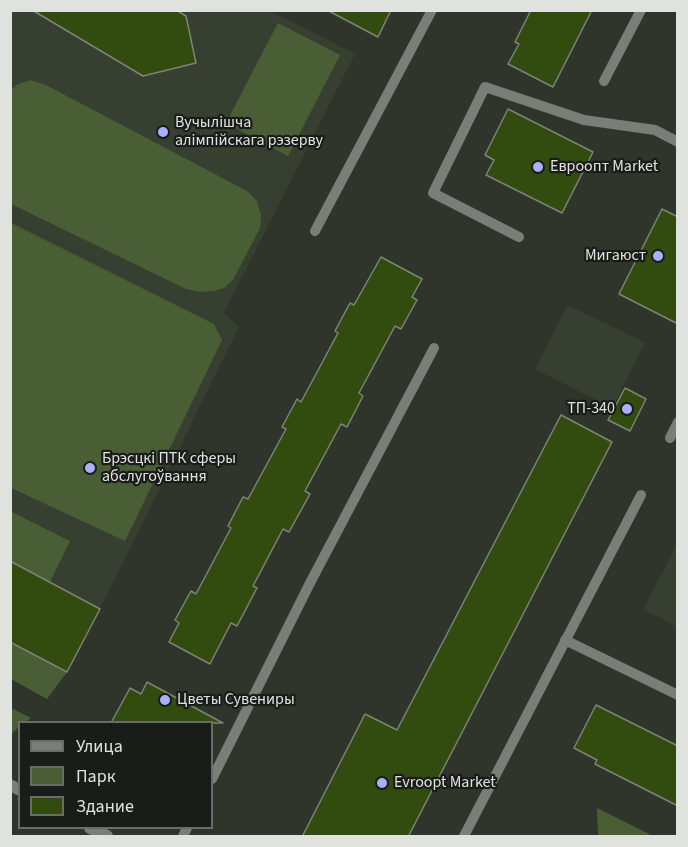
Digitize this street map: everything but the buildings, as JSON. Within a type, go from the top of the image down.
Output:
[{"type":"street","points":[[92,829],[107,837]]},
{"type":"lane","points":[[315,231],[432,10]]},
{"type":"lane","points":[[604,81],[640,10]]},
{"type":"lane","points":[[519,237],[433,193],[485,87],[584,120],[655,130],[678,142]]},
{"type":"lane","points":[[213,777],[310,583],[434,348]]},
{"type":"lane","points":[[670,438],[678,422]]},
{"type":"lane","points":[[468,835],[565,640],[641,495]]},
{"type":"lane","points":[[565,640],[678,695]]},
{"type":"shaded area","points":[[10,11],[271,11],[355,54],[224,313],[239,327],[67,672],[11,642]]},
{"type":"shaded area","points":[[568,305],[645,343],[612,408],[535,369]]},
{"type":"shaded area","points":[[677,544],[677,627],[644,609]]},
{"type":"green space","points":[[278,23],[340,55],[288,156],[226,123]]},
{"type":"green space","points":[[30,80],[46,85],[247,191],[257,201],[261,216],[260,228],[233,280],[224,288],[214,291],[199,292],[186,289],[11,204],[11,91],[16,85]]},
{"type":"green space","name":"Брэсцкі ПТК сферы абслугоўвання","points":[[11,223],[214,324],[222,340],[125,541],[11,488]]},
{"type":"green space","points":[[10,511],[70,541],[50,582],[11,561]]},
{"type":"green space","points":[[10,642],[67,672],[47,699],[11,679]]},
{"type":"green space","points":[[11,708],[31,718],[26,721],[18,721],[18,728],[11,734]]},
{"type":"green space","points":[[597,808],[653,836],[598,836]]},
{"type":"place","name":"Вучылішча алімпійскага рэзерву","points":[[163,132]]},
{"type":"place","name":"Евроопт Market","points":[[538,167]]},
{"type":"place","name":"Мигаюст","points":[[658,256]]},
{"type":"place","name":"ТП-340","points":[[627,409]]},
{"type":"place","name":"Брэсцкі ПТК сферы абслугоўвання","points":[[90,468]]},
{"type":"place","name":"Цветы Сувениры","points":[[165,700]]},
{"type":"place","name":"Evroopt Market","points":[[382,783]]}]
